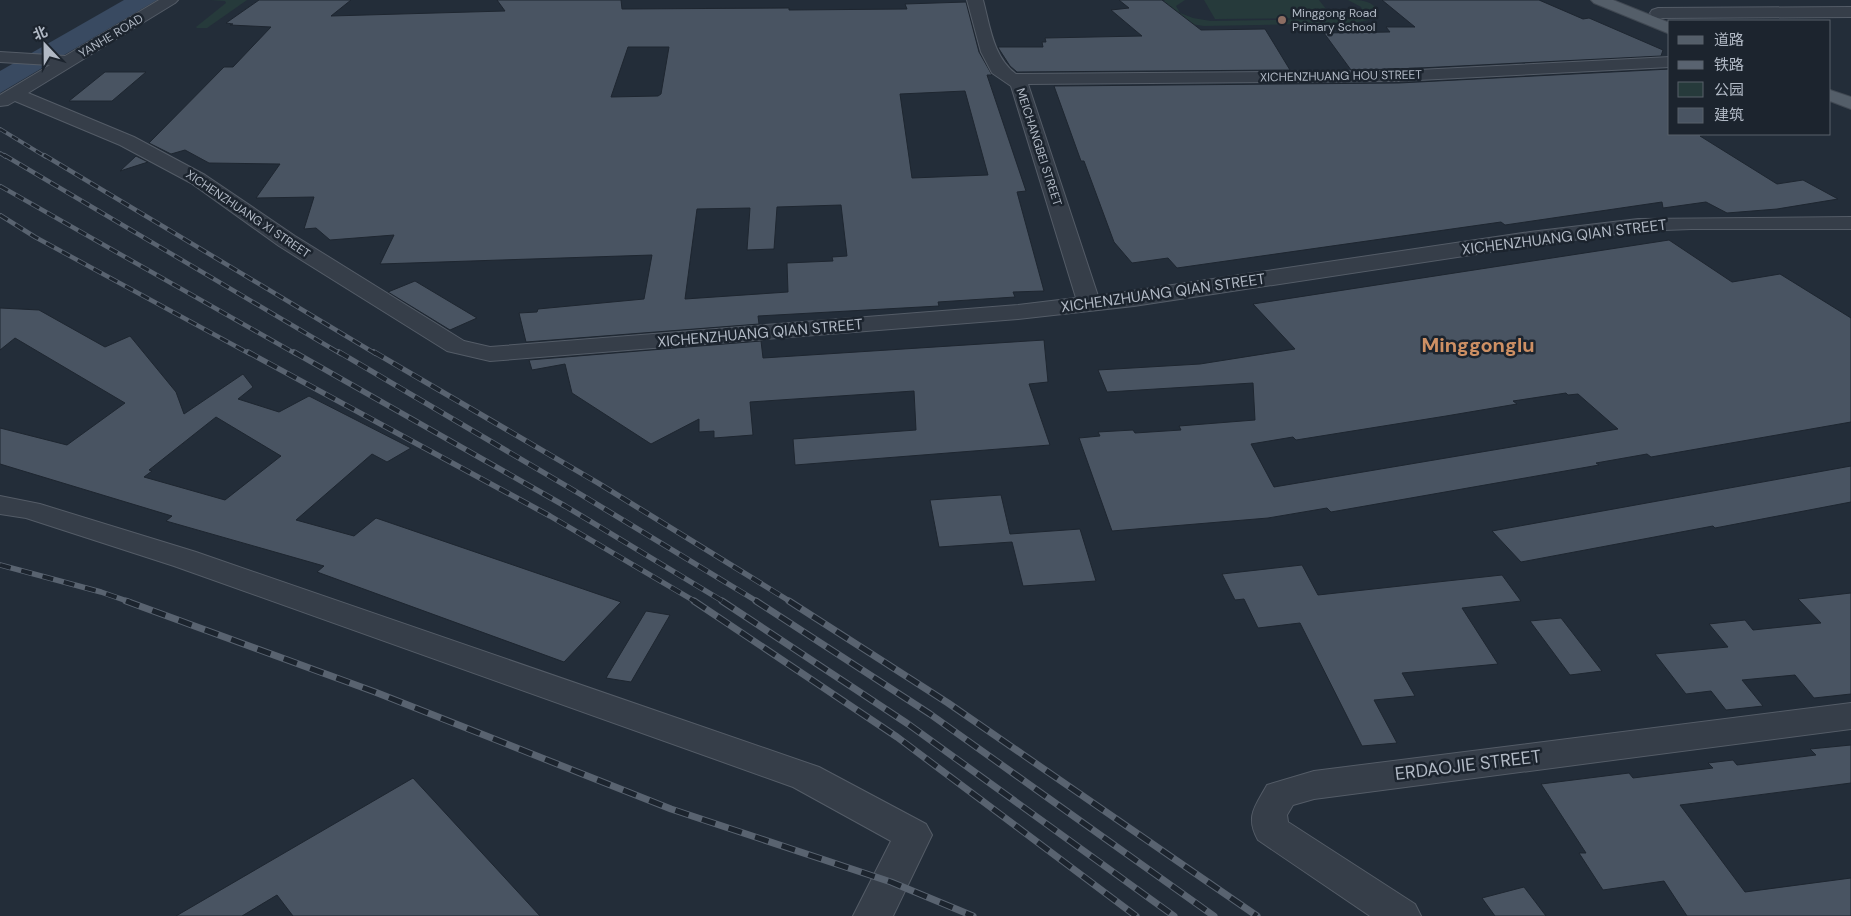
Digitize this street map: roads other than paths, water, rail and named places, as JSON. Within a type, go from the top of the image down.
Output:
[{"type":"main road","points":[[1599,0],[1668,28]]},
{"type":"main road","points":[[1625,0],[1674,20]]},
{"type":"main road","points":[[1831,83],[1851,91]]},
{"type":"main road","points":[[1831,95],[1851,104]]},
{"type":"street","name":"YANHE ROAD","points":[[7,98],[64,61],[170,0]]},
{"type":"street","name":"MEICHANGBEI STREET","points":[[975,0],[990,52],[998,70],[1019,84],[1089,304]]},
{"type":"street","points":[[1658,14],[1851,12]]},
{"type":"street","points":[[2,58],[64,61]]},
{"type":"street","name":"XICHENZHUANG HOU STREET","points":[[1012,79],[1399,76],[1668,62]]},
{"type":"street","name":"XICHENZHUANG XI STREET","points":[[7,98],[127,141],[198,179],[287,241],[456,346],[473,351]]},
{"type":"street","name":"XICHENZHUANG QIAN STREET","points":[[473,351],[490,354],[1018,312],[1134,299],[1530,239],[1638,225],[1851,223]]},
{"type":"street","points":[[0,505],[30,510],[186,559],[806,777],[913,835],[874,916]]},
{"type":"street","name":"ERDAOJIE STREET","points":[[1401,916],[1271,830],[1269,815],[1280,795],[1314,785],[1851,716]]},
{"type":"water","points":[[124,0],[157,0],[0,93],[0,71]]},
{"type":"railway","points":[[0,129],[46,157]]},
{"type":"railway","points":[[0,153],[6,157]]},
{"type":"railway","points":[[4,155],[341,354]]},
{"type":"railway","points":[[44,155],[376,354]]},
{"type":"railway","points":[[0,186],[296,354]]},
{"type":"railway","points":[[0,215],[35,237],[250,354]]},
{"type":"railway","points":[[248,352],[550,516],[696,602]]},
{"type":"railway","points":[[294,352],[565,506],[724,602]]},
{"type":"railway","points":[[339,352],[580,494],[758,602]]},
{"type":"railway","points":[[374,352],[598,483],[791,602]]},
{"type":"railway","points":[[0,565],[101,592],[130,602]]},
{"type":"railway","points":[[126,601],[375,692],[671,809],[891,882],[973,916]]},
{"type":"railway","points":[[694,601],[897,737],[1136,916]]},
{"type":"railway","points":[[722,601],[908,724],[1174,916]]},
{"type":"railway","points":[[756,601],[930,714],[1214,916]]},
{"type":"railway","points":[[789,601],[948,703],[1257,916]]},
{"type":"place","name":"Minggong Road Primary School","points":[[1282,20]]},
{"type":"district","name":"Minggonglu","points":[[1478,345]]}]
